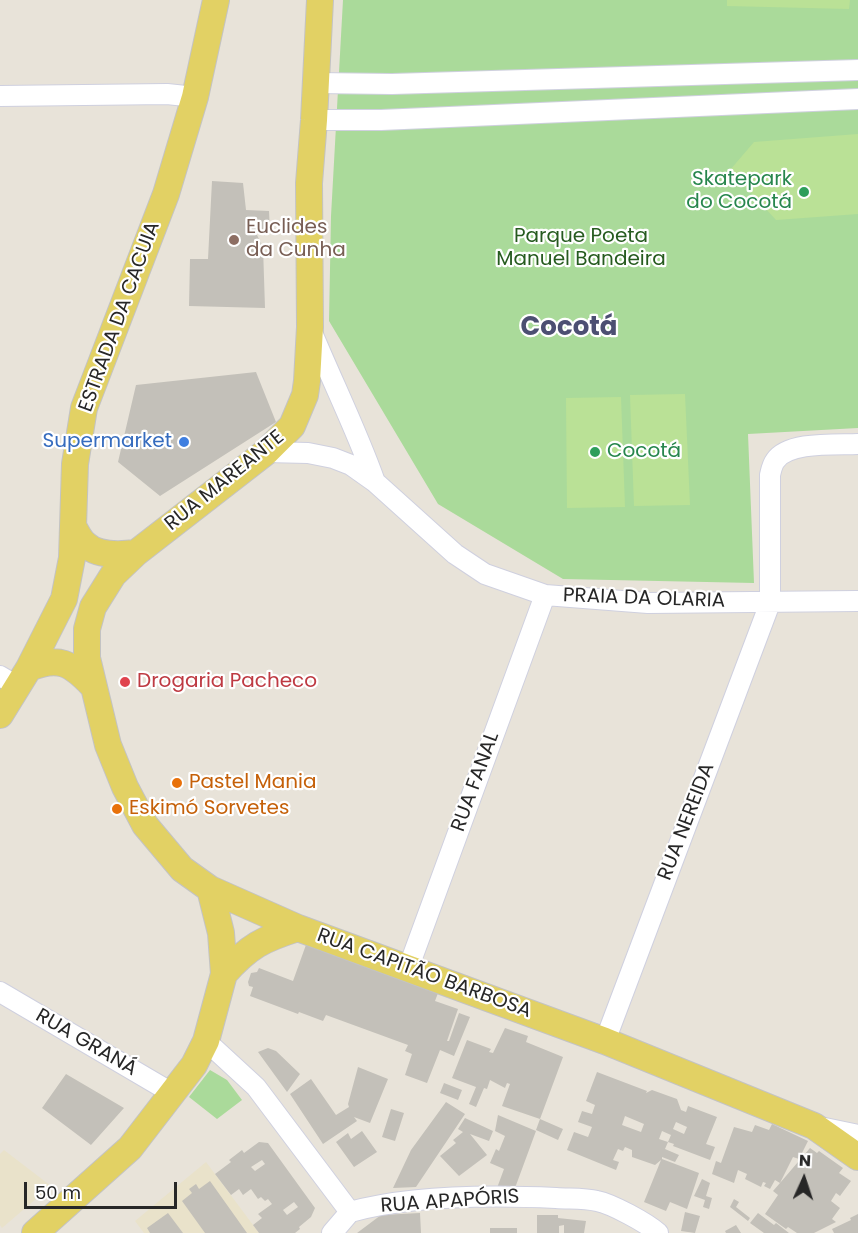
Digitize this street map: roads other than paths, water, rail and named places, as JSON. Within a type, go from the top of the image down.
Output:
[{"type":"main road","name":"ESTRADA DA CACUIA","points":[[0,715],[15,677],[64,599],[72,558],[75,464],[84,408],[166,194],[195,97],[216,0]]},
{"type":"main road","name":"RUA MAREANTE","points":[[92,685],[87,658],[87,629],[93,607],[113,574],[136,553],[266,452],[292,426],[299,412],[307,381],[310,327],[308,202],[320,0]]},
{"type":"main road","points":[[74,528],[85,544],[94,549],[113,554],[136,553]]},
{"type":"main road","points":[[15,677],[47,663],[61,663],[76,668],[92,685]]},
{"type":"main road","name":"RUA CAPITÃO BARBOSA","points":[[92,685],[108,745],[125,787],[145,825],[182,869],[210,889],[298,928],[605,1041],[814,1126],[858,1157]]},
{"type":"main road","points":[[35,1233],[130,1148],[194,1065],[206,1041],[224,974],[221,933],[210,889]]},
{"type":"main road","points":[[224,974],[242,954],[257,943],[298,928]]},
{"type":"street","points":[[316,83],[392,84],[858,70]]},
{"type":"street","points":[[0,96],[167,94],[195,97]]},
{"type":"street","points":[[314,120],[393,120],[858,99]]},
{"type":"street","name":"PRAIA DA OLARIA","points":[[310,327],[337,394],[363,448],[375,483]]},
{"type":"street","points":[[770,603],[770,475],[774,462],[782,453],[797,447],[858,444]]},
{"type":"street","name":"PRAIA DA OLARIA","points":[[266,452],[308,453],[333,458],[351,465],[375,483],[455,554],[485,574],[545,595],[648,603],[858,601]]},
{"type":"street","name":"RUA FANAL","points":[[408,969],[545,595]]},
{"type":"street","name":"RUA NEREIDA","points":[[605,1041],[770,603]]},
{"type":"street","name":"RUA GRANÁ","points":[[0,992],[172,1093]]},
{"type":"street","points":[[206,1041],[256,1088],[351,1212],[332,1233]]},
{"type":"street","points":[[814,1126],[858,1135]]},
{"type":"street","name":"RUA APAPÓRIS","points":[[351,1212],[377,1205],[432,1199],[525,1197],[598,1201],[630,1215],[658,1233]]},
{"type":"place","name":"Skatepark do Cocotá","points":[[804,192]]},
{"type":"place","name":"Euclides da Cunha","points":[[234,240]]},
{"type":"place","name":"Supermarket","points":[[184,442]]},
{"type":"place","name":"Cocotá","points":[[595,452]]},
{"type":"place","name":"Drogaria Pacheco","points":[[125,682]]},
{"type":"place","name":"Pastel Mania","points":[[177,783]]},
{"type":"place","name":"Eskimó Sorvetes","points":[[117,809]]},
{"type":"district","name":"Cocotá","points":[[569,328]]},
{"type":"park label","name":"Parque Poeta Manuel Bandeira","points":[[581,248]]}]
